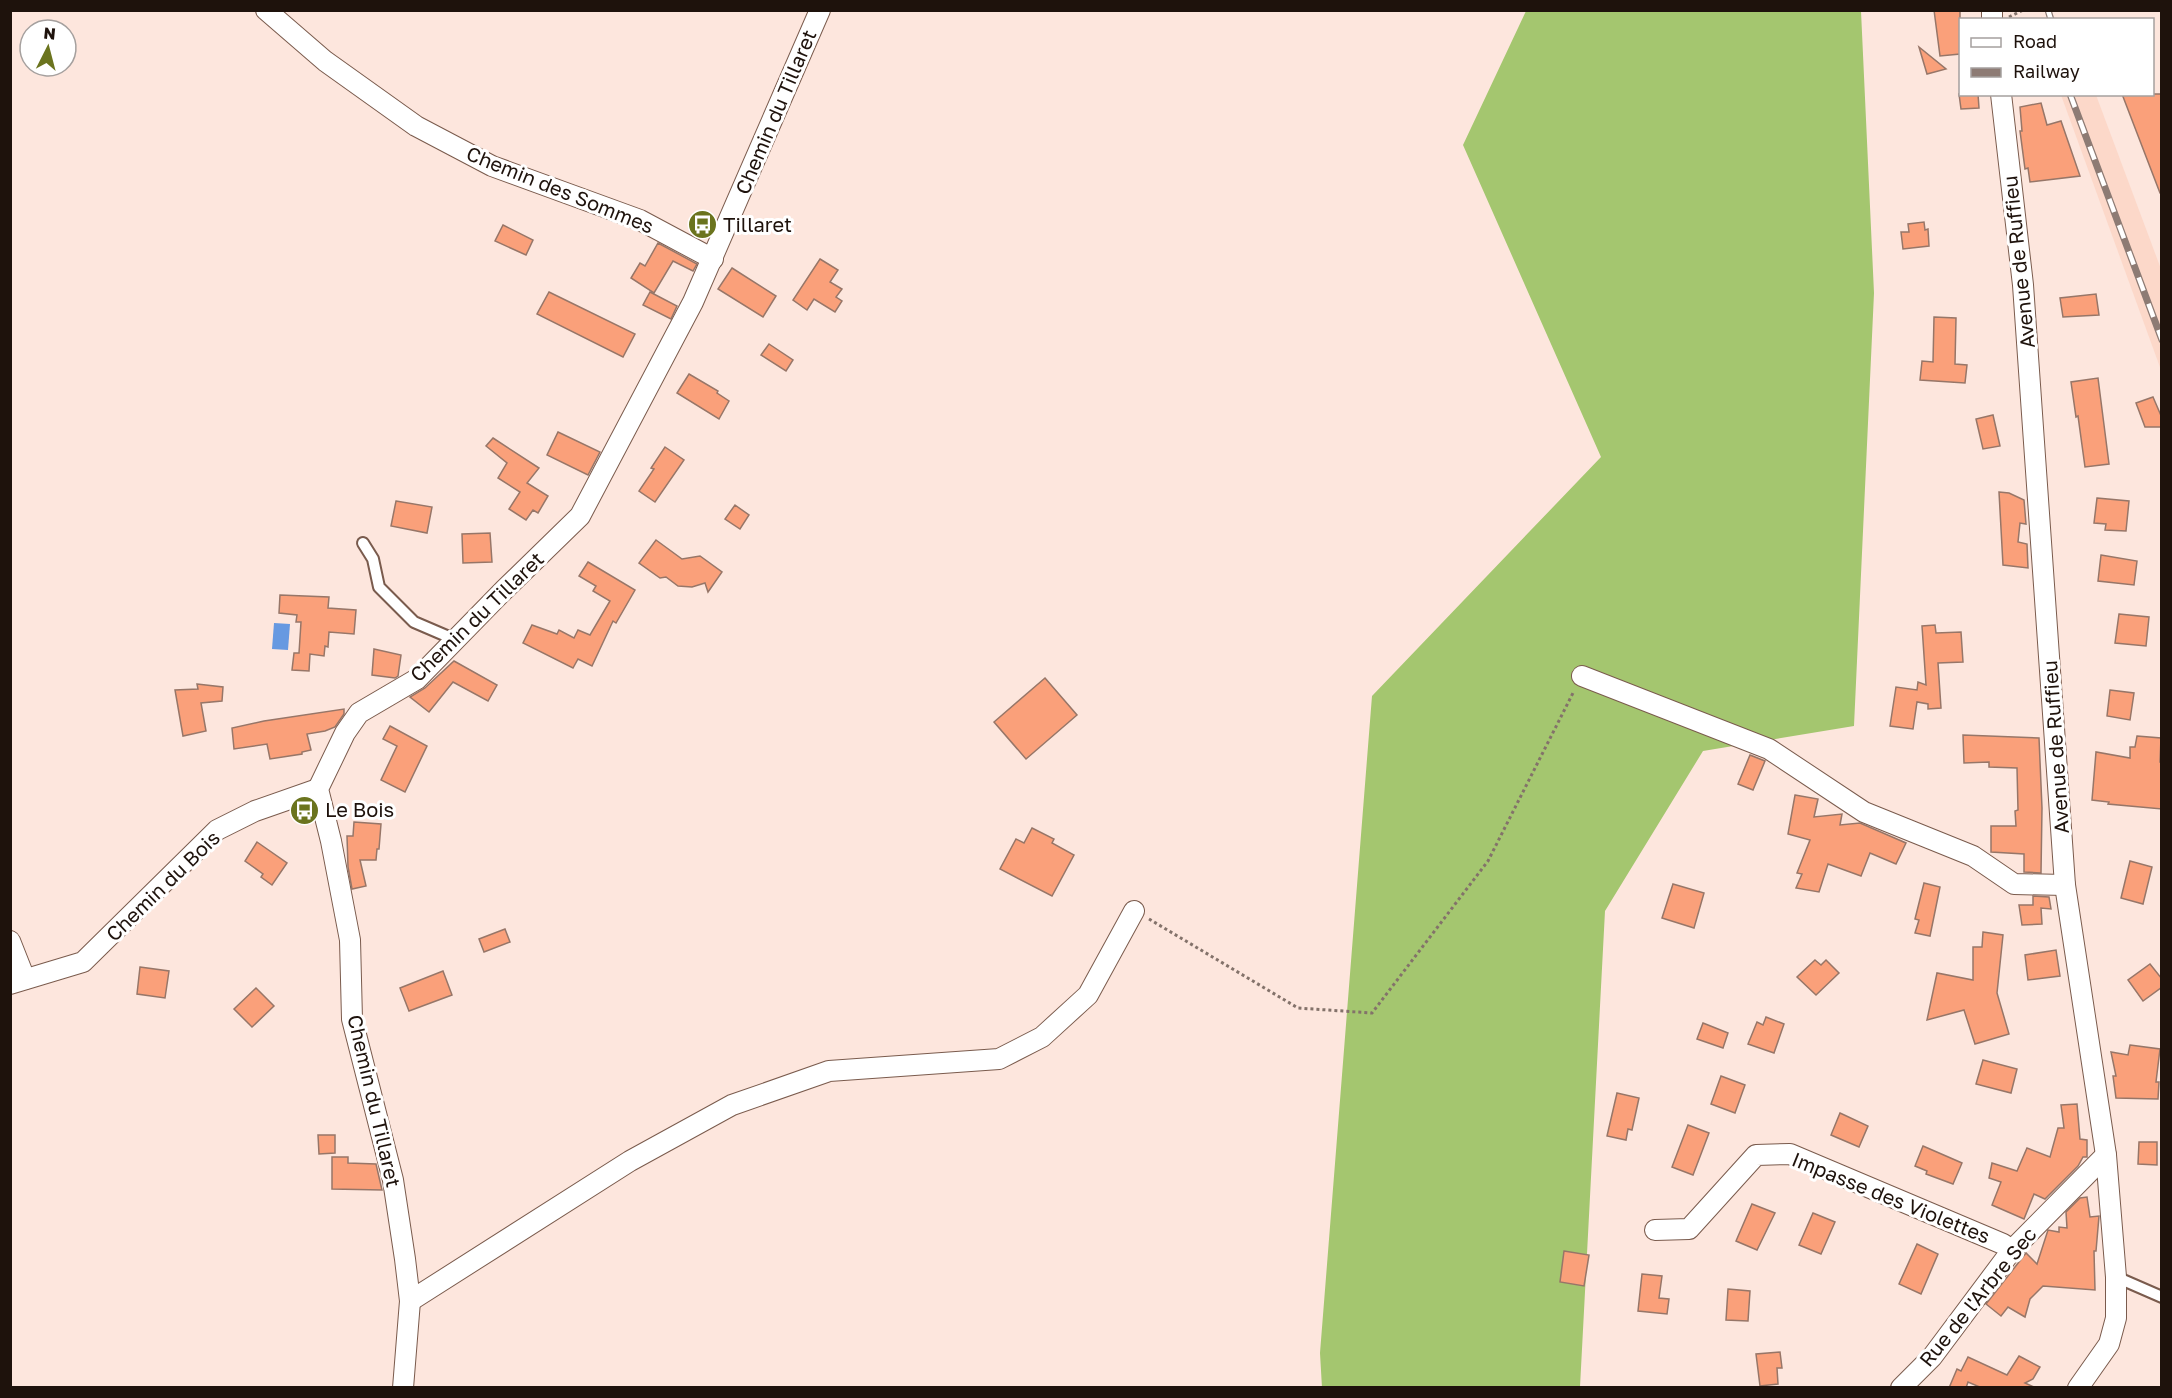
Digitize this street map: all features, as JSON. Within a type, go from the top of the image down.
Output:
[{"type":"street","name":"Chemin des Sommes","points":[[266,10],[325,61],[416,126],[492,166],[640,220],[713,259]]},
{"type":"street","name":"Chemin du Tillaret","points":[[403,1388],[410,1301],[393,1180],[352,1019],[350,940],[331,841],[318,789],[345,733],[359,713],[417,679],[580,516],[693,302],[820,10]]},
{"type":"street","name":"Avenue de Ruffieu","points":[[2001,96],[2023,285],[2065,885],[2106,1155],[2116,1277],[2116,1318],[2109,1344],[2079,1388]]},
{"type":"street","points":[[1582,676],[1769,749],[1863,812],[1973,856],[2014,884],[2065,885]]},
{"type":"street","name":"Chemin du Bois","points":[[18,981],[83,962],[217,831],[255,811],[318,789]]},
{"type":"street","points":[[410,1301],[630,1161],[732,1105],[829,1071],[999,1059],[1042,1037],[1088,995],[1134,911]]},
{"type":"street","points":[[10,941],[18,981]]},
{"type":"street","name":"Impasse des Violettes","points":[[1655,1230],[1689,1229],[1756,1155],[1790,1154],[2003,1244],[2012,1250]]},
{"type":"street","name":"Rue de l'Arbre Sec","points":[[1901,1388],[1932,1357],[2012,1250],[2106,1155]]},
{"type":"lane","points":[[363,543],[373,560],[379,587],[414,622],[456,640]]},
{"type":"lane","points":[[2116,1277],[2162,1297]]},
{"type":"path","points":[[2008,18],[2023,10]]},
{"type":"path","points":[[1134,911],[1298,1008],[1372,1013],[1488,861],[1582,676]]},
{"type":"shaded area","points":[[2061,96],[2096,96],[2161,269],[2161,370]]},
{"type":"green space","points":[[1526,11],[1861,11],[1874,293],[1854,726],[1703,751],[1605,911],[1580,1387],[1322,1388],[1320,1353],[1372,696],[1601,457],[1463,145]]},
{"type":"water","points":[[274,623],[290,624],[288,650],[272,649]]},
{"type":"building","points":[[1934,10],[1960,10],[1959,54],[1940,56]]},
{"type":"building","points":[[1919,47],[1946,69],[1927,74]]},
{"type":"building","points":[[2162,94],[2162,193],[2160,193],[2123,96]]},
{"type":"building","points":[[1959,96],[1978,96],[1979,108],[1961,109]]},
{"type":"building","points":[[2041,103],[2047,125],[2061,121],[2080,176],[2030,182],[2028,168],[2025,169],[2020,131],[2022,131],[2020,107]]},
{"type":"building","points":[[1924,222],[1925,230],[1928,229],[1929,246],[1903,249],[1901,232],[1909,232],[1908,224]]},
{"type":"building","points":[[503,225],[533,240],[526,255],[495,241]]},
{"type":"building","points":[[658,243],[697,264],[693,271],[673,261],[654,293],[631,278],[640,263],[645,266]]},
{"type":"building","points":[[820,259],[838,270],[830,282],[842,289],[836,297],[842,301],[835,312],[814,299],[807,310],[793,300]]},
{"type":"building","points":[[732,268],[776,296],[763,317],[718,289]]},
{"type":"building","points":[[549,292],[635,334],[623,357],[537,314]]},
{"type":"building","points":[[650,292],[677,306],[671,319],[643,305]]},
{"type":"building","points":[[2096,294],[2099,315],[2063,317],[2060,298]]},
{"type":"building","points":[[1934,317],[1956,318],[1955,364],[1967,365],[1965,383],[1920,380],[1922,361],[1933,362]]},
{"type":"building","points":[[769,344],[793,360],[786,371],[761,355]]},
{"type":"building","points":[[689,374],[718,391],[717,393],[729,401],[719,419],[677,393]]},
{"type":"building","points":[[2098,378],[2109,464],[2085,467],[2071,382]]},
{"type":"building","points":[[2153,397],[2162,418],[2162,427],[2145,427],[2136,403]]},
{"type":"building","points":[[1993,415],[2000,446],[1983,449],[1976,419]]},
{"type":"building","points":[[558,432],[600,452],[588,475],[547,455]]},
{"type":"building","points":[[493,438],[539,468],[527,483],[548,496],[538,513],[533,510],[526,520],[509,509],[520,492],[498,478],[507,463],[486,446]]},
{"type":"building","points":[[665,447],[684,460],[655,502],[639,491]]},
{"type":"building","points":[[1999,492],[2009,493],[2024,500],[2026,524],[2020,523],[2018,542],[2027,544],[2028,568],[2003,565]]},
{"type":"building","points":[[2097,498],[2129,501],[2126,531],[2105,530],[2106,524],[2094,523]]},
{"type":"building","points":[[396,501],[432,507],[427,533],[391,526]]},
{"type":"building","points":[[735,505],[749,515],[740,529],[725,519]]},
{"type":"building","points":[[490,533],[492,562],[463,563],[462,534]]},
{"type":"building","points":[[656,540],[682,559],[700,556],[722,572],[708,592],[705,583],[692,587],[678,586],[666,577],[660,578],[639,563]]},
{"type":"building","points":[[2101,555],[2137,561],[2134,585],[2098,581]]},
{"type":"building","points":[[588,562],[635,590],[616,623],[613,621],[592,666],[578,659],[573,668],[523,643],[532,625],[557,634],[559,630],[574,638],[578,630],[590,635],[610,601],[593,591],[596,586],[579,576]]},
{"type":"building","points":[[280,595],[329,597],[328,608],[356,610],[354,634],[329,632],[328,647],[325,646],[324,656],[310,654],[309,671],[292,670],[294,653],[299,653],[301,622],[296,622],[297,615],[279,613]]},
{"type":"building","points":[[2119,614],[2149,617],[2146,646],[2115,643]]},
{"type":"building","points":[[1935,625],[1936,633],[1961,632],[1963,662],[1938,663],[1941,708],[1928,709],[1928,704],[1917,702],[1913,729],[1890,726],[1896,687],[1917,690],[1918,682],[1926,685],[1922,626]]},
{"type":"building","points":[[374,649],[401,655],[398,676],[395,678],[372,675]]},
{"type":"building","points":[[454,661],[497,685],[488,701],[453,682],[429,712],[410,697],[425,688]]},
{"type":"building","points":[[1045,678],[1077,715],[1026,759],[994,722]]},
{"type":"building","points":[[197,684],[223,687],[222,701],[201,703],[206,731],[183,736],[175,690],[198,689]]},
{"type":"building","points":[[2110,690],[2134,693],[2130,720],[2107,716]]},
{"type":"building","points":[[344,709],[344,714],[335,727],[307,734],[311,750],[302,752],[302,754],[270,759],[267,744],[234,749],[232,728]]},
{"type":"building","points":[[390,726],[427,746],[405,792],[381,780],[397,746],[383,739]]},
{"type":"building","points":[[1963,735],[2039,738],[2042,808],[2041,873],[2024,872],[2024,854],[1991,852],[1991,826],[2016,826],[2017,768],[1989,767],[1989,762],[1964,763]]},
{"type":"building","points":[[2137,736],[2161,738],[2162,809],[2108,804],[2109,802],[2092,800],[2096,752],[2130,758],[2130,747],[2135,747]]},
{"type":"building","points":[[1750,755],[1765,761],[1753,790],[1738,784]]},
{"type":"building","points":[[1795,795],[1818,799],[1814,817],[1842,814],[1840,825],[1860,823],[1906,843],[1896,864],[1870,853],[1861,876],[1828,864],[1819,892],[1796,888],[1802,874],[1797,873],[1810,840],[1788,834]]},
{"type":"building","points":[[354,822],[381,824],[376,860],[360,860],[366,886],[352,889],[348,867],[347,836],[353,836]]},
{"type":"building","points":[[1032,828],[1054,839],[1052,843],[1074,855],[1052,896],[1000,869],[1016,839],[1024,843]]},
{"type":"building","points":[[257,842],[287,863],[272,885],[261,877],[263,874],[245,861]]},
{"type":"building","points":[[2130,861],[2152,867],[2143,904],[2121,898]]},
{"type":"building","points":[[1924,883],[1940,887],[1930,936],[1915,933],[1919,920],[1915,919]]},
{"type":"building","points":[[1673,884],[1704,893],[1694,928],[1662,918]]},
{"type":"building","points":[[2033,896],[2049,897],[2051,909],[2041,908],[2042,924],[2022,925],[2019,905],[2033,905]]},
{"type":"building","points":[[505,929],[510,942],[484,952],[479,939]]},
{"type":"building","points":[[1983,932],[2003,935],[1997,993],[2009,1034],[1975,1044],[1964,1010],[1927,1020],[1937,973],[1973,980],[1973,947],[1982,947]]},
{"type":"building","points":[[2056,950],[2060,976],[2028,980],[2025,955]]},
{"type":"building","points":[[1815,960],[1821,965],[1826,960],[1839,973],[1816,995],[1797,977]]},
{"type":"building","points":[[2150,964],[2162,979],[2162,987],[2143,1001],[2128,980]]},
{"type":"building","points":[[140,967],[169,971],[165,998],[137,994]]},
{"type":"building","points":[[443,971],[452,995],[409,1011],[400,988]]},
{"type":"building","points":[[256,988],[274,1006],[252,1027],[234,1009]]},
{"type":"building","points":[[1766,1017],[1784,1024],[1774,1053],[1748,1044],[1757,1022],[1763,1025]]},
{"type":"building","points":[[1703,1023],[1728,1033],[1723,1048],[1697,1039]]},
{"type":"building","points":[[2130,1045],[2160,1049],[2156,1082],[2159,1082],[2158,1099],[2116,1098],[2113,1076],[2116,1076],[2111,1052],[2128,1055]]},
{"type":"building","points":[[1983,1060],[2017,1069],[2011,1093],[1976,1084]]},
{"type":"building","points":[[1721,1076],[1745,1085],[1735,1113],[1711,1104]]},
{"type":"building","points":[[1617,1093],[1639,1098],[1632,1130],[1628,1129],[1626,1140],[1607,1136]]},
{"type":"building","points":[[2077,1104],[2080,1139],[2087,1140],[2087,1157],[2083,1157],[2078,1166],[2045,1199],[2034,1194],[2024,1219],[1992,1205],[2001,1182],[1989,1178],[1992,1163],[2017,1171],[2027,1148],[2050,1157],[2058,1128],[2064,1128],[2061,1105]]},
{"type":"building","points":[[1840,1113],[1868,1126],[1859,1147],[1831,1135]]},
{"type":"building","points":[[1688,1125],[1709,1133],[1693,1175],[1672,1167]]},
{"type":"building","points":[[318,1135],[335,1135],[335,1153],[319,1154]]},
{"type":"building","points":[[2139,1142],[2157,1142],[2157,1165],[2138,1164]]},
{"type":"building","points":[[1923,1146],[1962,1163],[1953,1184],[1926,1174],[1927,1171],[1915,1166]]},
{"type":"building","points":[[332,1157],[348,1157],[348,1163],[376,1164],[382,1190],[332,1189]]},
{"type":"building","points":[[2087,1197],[2090,1217],[2099,1216],[2096,1251],[2094,1251],[2095,1290],[2043,1286],[2030,1299],[2025,1317],[2008,1307],[2001,1316],[1986,1304],[2026,1253],[2037,1264],[2048,1230],[2059,1232],[2059,1227],[2067,1228],[2066,1212],[2080,1198]]},
{"type":"building","points":[[1752,1204],[1775,1213],[1757,1250],[1736,1241]]},
{"type":"building","points":[[1813,1213],[1835,1222],[1821,1254],[1799,1245]]},
{"type":"building","points":[[1917,1244],[1938,1254],[1921,1294],[1899,1284]]},
{"type":"building","points":[[1564,1251],[1589,1255],[1584,1286],[1560,1282]]},
{"type":"building","points":[[1642,1274],[1662,1276],[1659,1298],[1669,1299],[1667,1314],[1638,1311]]},
{"type":"building","points":[[1728,1289],[1750,1291],[1748,1321],[1726,1320]]},
{"type":"building","points":[[1780,1352],[1782,1368],[1777,1368],[1778,1384],[1760,1386],[1756,1354]]},
{"type":"building","points":[[2019,1356],[2040,1367],[2033,1379],[2025,1383],[2036,1388],[1982,1388],[1968,1382],[1966,1388],[1949,1388],[1957,1369],[1961,1371],[1968,1357],[2007,1375]]},
{"type":"railway","points":[[2048,10],[2050,18]]},
{"type":"railway","points":[[2071,96],[2162,340]]},
{"type":"place","name":"Tillaret","points":[[702,225]]},
{"type":"place","name":"Le Bois","points":[[304,810]]}]
